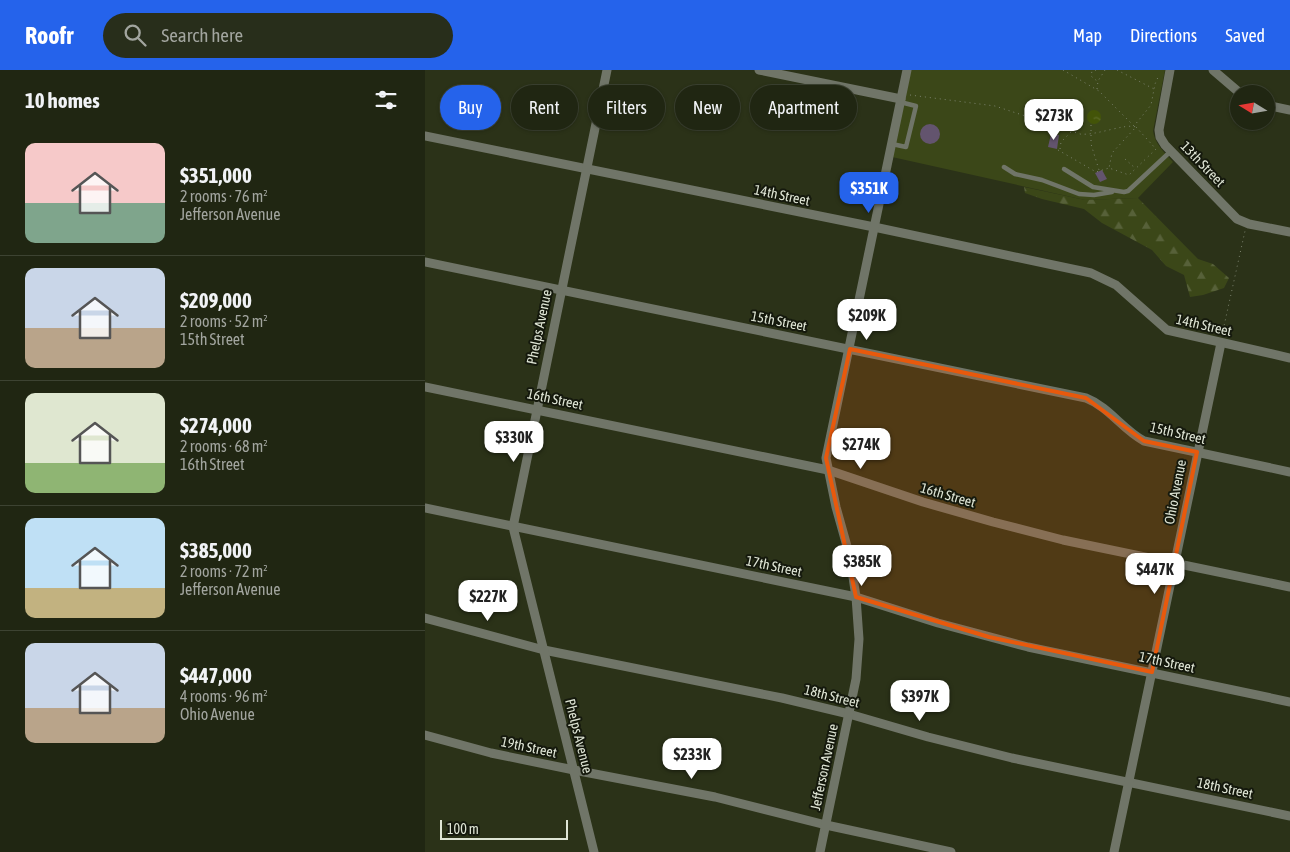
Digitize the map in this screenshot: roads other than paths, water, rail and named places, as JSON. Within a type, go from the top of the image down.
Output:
[{"type":"street","name":"Phelps Avenue","points":[[594,852],[513,527],[607,70]]},
{"type":"street","points":[[759,70],[901,98]]},
{"type":"street","name":"Jefferson Avenue","points":[[820,852],[849,714],[858,660],[859,626],[850,557],[826,458],[907,70]]},
{"type":"street","name":"13th Street","points":[[1170,70],[1159,130],[1160,137],[1171,151],[1237,219],[1247,223],[1290,232]]},
{"type":"street","points":[[1213,70],[1230,85]]},
{"type":"street","points":[[1275,107],[1290,110]]},
{"type":"street","name":"14th Street","points":[[425,136],[1091,273],[1116,285],[1167,330],[1290,358]]},
{"type":"street","name":"15th Street","points":[[425,262],[1086,398],[1104,408],[1144,441],[1290,472]]},
{"type":"street","name":"Ohio Avenue","points":[[1114,852],[1221,343]]},
{"type":"street","name":"16th Street","points":[[425,387],[828,470],[905,497],[1063,540],[1290,587]]},
{"type":"street","name":"17th Street","points":[[425,508],[856,597],[989,637],[1290,702]]},
{"type":"street","name":"18th Street","points":[[425,618],[544,650],[754,692],[849,714],[980,750],[1290,816]]},
{"type":"street","name":"19th Street","points":[[425,735],[459,745],[574,770],[715,797],[826,825],[951,852]]},
{"type":"lane","points":[[891,144],[906,147],[916,106],[901,98]]},
{"type":"lane","points":[[1064,169],[1093,187],[1128,191],[1171,151]]},
{"type":"lane","points":[[1004,167],[1015,174],[1042,180],[1079,194],[1094,196],[1115,191]]},
{"type":"water","points":[[1091,110],[1097,110],[1101,117],[1097,124],[1091,124],[1087,120],[1087,114]]}]
